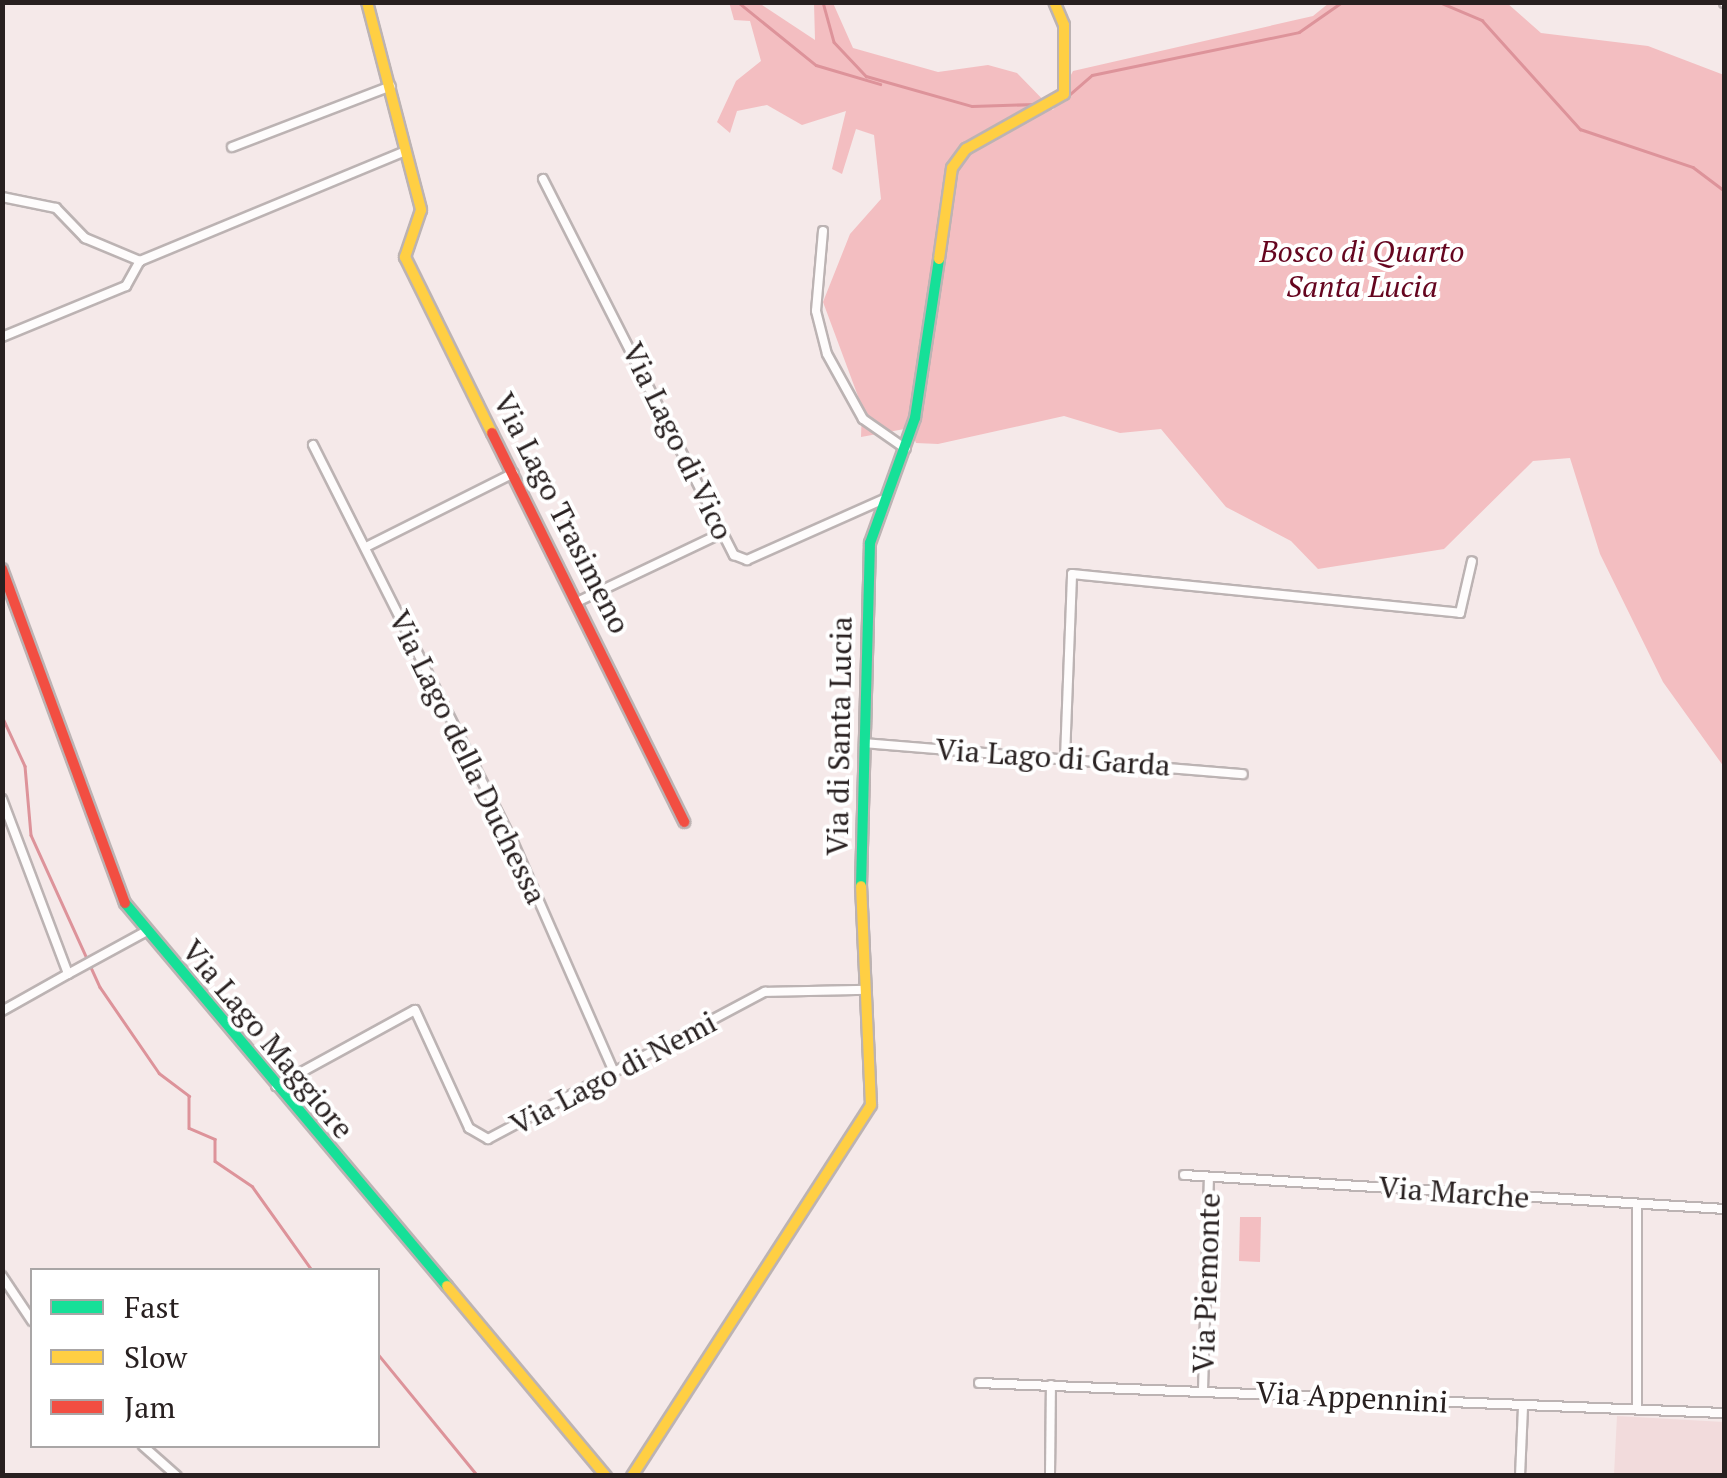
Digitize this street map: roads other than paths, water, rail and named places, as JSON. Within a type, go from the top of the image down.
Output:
[{"type":"street","name":"Via Lago Trasimeno","points":[[367,2],[421,210],[405,257],[580,601],[684,822]]},
{"type":"street","name":"Via di Santa Lucia","points":[[632,1476],[865,1118],[874,1074],[864,990],[869,550],[906,449],[954,164],[1062,95],[1064,24],[1054,2]]},
{"type":"street","points":[[232,147],[391,86]]},
{"type":"street","points":[[2,337],[122,288],[140,261],[406,151]]},
{"type":"street","name":"Via Lago di Vico","points":[[543,179],[722,533],[747,560],[886,498]]},
{"type":"street","points":[[2,198],[56,208],[85,238],[140,261]]},
{"type":"street","points":[[823,231],[816,311],[826,354],[866,423],[906,449]]},
{"type":"street","name":"Via Lago della Duchessa","points":[[312,445],[366,547],[450,732],[513,842],[614,1072]]},
{"type":"street","points":[[366,547],[514,473]]},
{"type":"street","points":[[580,601],[722,533]]},
{"type":"street","points":[[1065,758],[1072,574],[1460,613],[1472,560]]},
{"type":"street","name":"Via Lago Maggiore","points":[[2,569],[116,883],[146,932],[606,1476]]},
{"type":"street","name":"Via Lago di Garda","points":[[864,743],[1243,774]]},
{"type":"street","points":[[2,800],[68,974]]},
{"type":"street","points":[[2,1011],[146,932]]},
{"type":"street","name":"Via Lago di Nemi","points":[[276,1086],[416,1010],[479,1138],[765,992],[864,990]]},
{"type":"street","name":"Via Marche","points":[[1184,1175],[1724,1210]]},
{"type":"street","name":"Via Piemonte","points":[[1203,1390],[1209,1177]]},
{"type":"street","points":[[1637,1204],[1637,1408]]},
{"type":"street","points":[[2,1276],[30,1318]]},
{"type":"street","name":"Via Appennini","points":[[979,1383],[1724,1413]]},
{"type":"street","points":[[1050,1476],[1051,1385]]},
{"type":"street","points":[[1520,1476],[1524,1406]]},
{"type":"street","points":[[146,1448],[177,1476]]},
{"type":"waterway","points":[[738,2],[816,65],[880,84]]},
{"type":"waterway","points":[[823,2],[834,42],[866,76],[972,106],[1037,104]]},
{"type":"waterway","points":[[1069,95],[1092,75],[1299,32],[1342,2]]},
{"type":"waterway","points":[[1439,2],[1482,20],[1580,129],[1693,167],[1724,190]]},
{"type":"waterway","points":[[2,716],[25,766],[31,835],[100,987],[159,1073],[189,1096],[189,1128],[215,1139],[215,1161],[252,1186],[311,1268]]},
{"type":"waterway","points":[[380,1356],[478,1476]]},
{"type":"park label","name":"Bosco di Quarto Santa Lucia","points":[[1362,268]]}]
